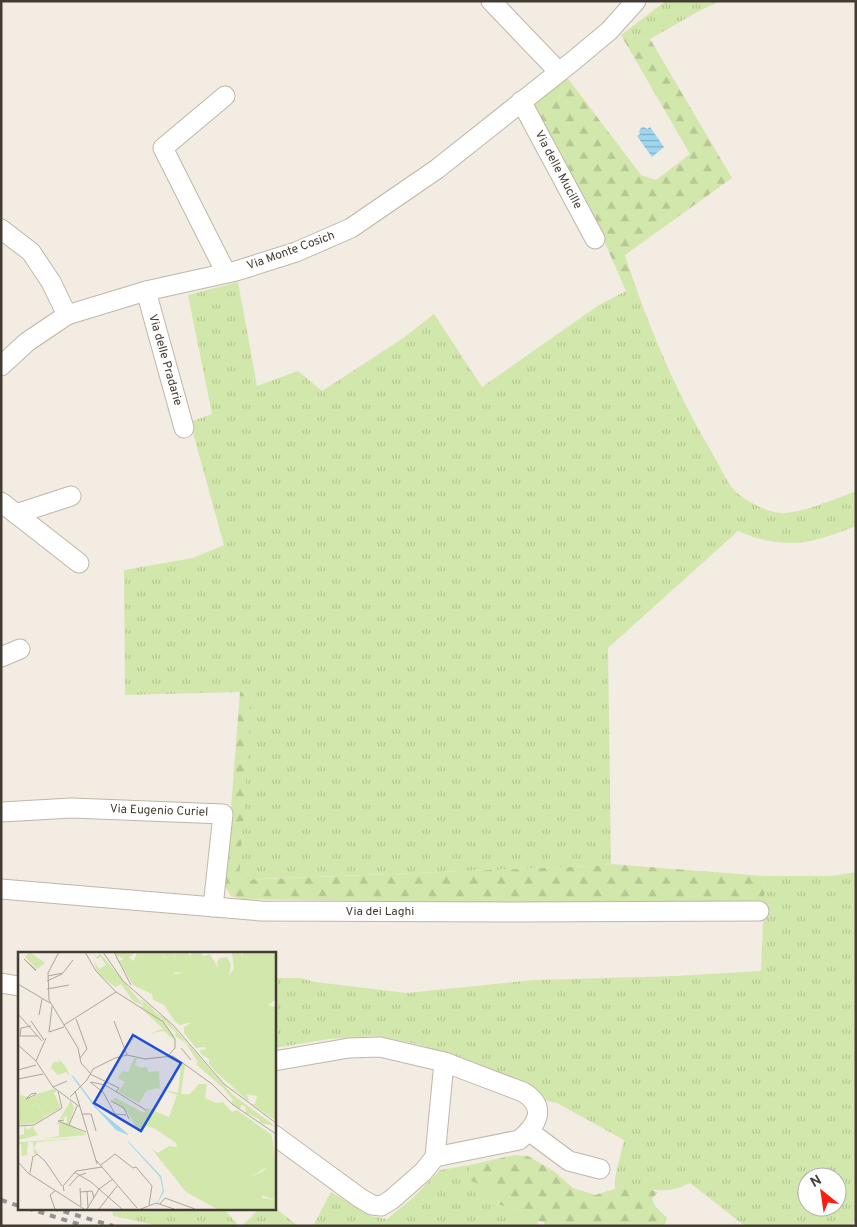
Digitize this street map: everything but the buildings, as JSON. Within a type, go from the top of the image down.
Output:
[{"type":"street","points":[[492,1],[559,72]]},
{"type":"street","name":"Via Monte Cosich","points":[[1,366],[27,342],[67,316],[146,291],[226,273],[296,252],[351,228],[438,168],[609,31],[639,2]]},
{"type":"street","points":[[226,96],[163,148],[226,273]]},
{"type":"street","name":"Via delle Mucille","points":[[521,101],[595,239]]},
{"type":"street","points":[[1,229],[31,252],[51,282],[67,316]]},
{"type":"street","name":"Via delle Pradarie","points":[[146,291],[184,428]]},
{"type":"street","points":[[16,514],[71,496]]},
{"type":"street","points":[[1,502],[79,563]]},
{"type":"street","points":[[1,656],[20,649]]},
{"type":"street","name":"Via Eugenio Curiel","points":[[1,812],[72,808],[223,814],[213,907]]},
{"type":"street","name":"Via dei Laghi","points":[[1,889],[261,911],[759,911]]},
{"type":"street","points":[[1,983],[18,986]]},
{"type":"street","points":[[275,1061],[349,1048],[380,1047],[444,1062],[523,1092],[532,1098],[537,1106],[537,1118],[530,1132],[519,1140],[435,1157]]},
{"type":"street","points":[[275,1136],[360,1198],[372,1205],[381,1206],[391,1200],[423,1172],[435,1157],[444,1062]]},
{"type":"street","points":[[530,1132],[569,1160],[600,1169]]},
{"type":"green space","points":[[666,1],[721,1],[699,11],[650,39],[621,35]]},
{"type":"green space","points":[[621,35],[650,39],[732,178],[625,255],[634,282],[626,291],[605,243],[531,105],[566,76],[641,175],[656,180],[690,154]]},
{"type":"green space","points":[[238,282],[257,386],[298,371],[322,391],[402,339],[434,314],[482,387],[599,305],[626,291],[634,282],[660,350],[680,394],[727,480],[735,491],[756,505],[779,513],[787,513],[807,509],[856,491],[856,526],[825,537],[798,543],[770,541],[738,531],[608,648],[611,864],[238,880],[252,693],[125,695],[124,570],[193,558],[224,545],[190,422],[212,414],[188,295]]},
{"type":"green space","points":[[240,692],[252,693],[239,880],[611,864],[765,876],[764,907],[242,899],[231,896],[225,886]]},
{"type":"green space","points":[[856,872],[856,1218],[852,1226],[745,1226],[690,1183],[670,1190],[652,1190],[615,1178],[624,1140],[557,1103],[543,1100],[535,1090],[507,1076],[417,1044],[375,1036],[329,1039],[275,1048],[275,978],[300,978],[315,982],[407,993],[534,980],[676,976],[761,971],[765,876],[831,876]]},
{"type":"green space","points":[[515,1155],[528,1156],[555,1172],[573,1188],[595,1195],[615,1189],[615,1178],[658,1192],[652,1199],[655,1206],[667,1218],[664,1226],[544,1226],[544,1222],[538,1221],[538,1226],[514,1226],[513,1224],[527,1218],[520,1211],[494,1203],[489,1189],[469,1180],[470,1165]]},
{"type":"green space","points":[[470,1165],[469,1180],[489,1189],[494,1203],[520,1211],[527,1218],[514,1224],[514,1226],[313,1226],[331,1192],[371,1216],[387,1219],[413,1198],[440,1170]]},
{"type":"green space","points":[[275,1208],[298,1226],[242,1226],[258,1210],[275,1210]]},
{"type":"green space","points":[[112,1210],[225,1210],[239,1226],[160,1226],[113,1216]]},
{"type":"water","points":[[650,127],[664,147],[652,157],[637,136],[640,134],[641,128],[647,129]]},
{"type":"railway","points":[[1,1200],[18,1206]]},
{"type":"railway","points":[[33,1210],[84,1226]]},
{"type":"railway","points":[[59,1210],[113,1226]]}]
